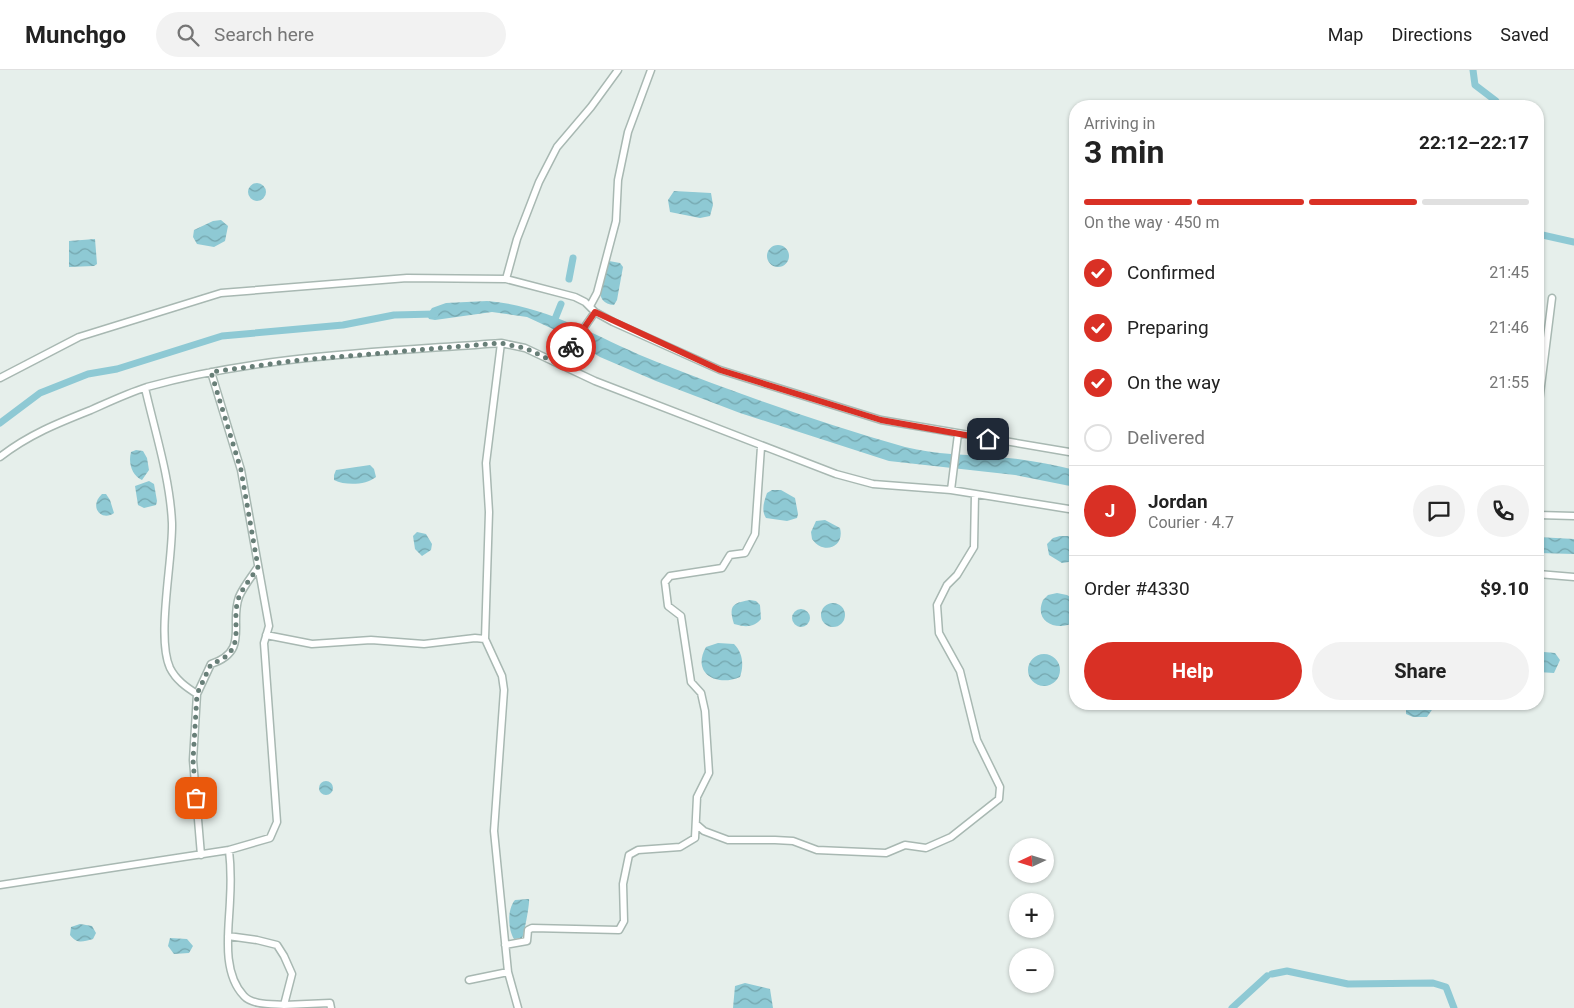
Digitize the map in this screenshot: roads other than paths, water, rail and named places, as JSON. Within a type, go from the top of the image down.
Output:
[{"type":"street","points":[[506,279],[517,239],[539,182],[557,146],[591,107],[618,70]]},
{"type":"street","points":[[590,306],[597,294],[616,221],[618,180],[628,132],[651,70]]},
{"type":"street","points":[[0,378],[79,337],[221,293],[407,278],[506,279],[575,297],[590,306],[595,312],[720,370],[881,420],[1069,452]]},
{"type":"street","points":[[1544,362],[1552,298]]},
{"type":"street","points":[[559,364],[595,312]]},
{"type":"street","points":[[500,343],[486,463],[489,512],[485,639],[502,676],[504,690],[494,831],[508,972],[518,1008]]},
{"type":"street","points":[[0,457],[20,442],[43,429],[145,388],[211,372],[300,360],[500,343],[525,348],[595,381],[761,447],[836,474],[873,484],[951,490],[1069,509]]},
{"type":"street","points":[[0,884],[229,850],[270,838],[277,822],[264,643],[269,626],[241,470],[211,372]]},
{"type":"street","points":[[145,388],[169,497],[172,521],[172,546],[165,637],[170,667],[182,685],[197,694]]},
{"type":"street","points":[[951,490],[958,434]]},
{"type":"street","points":[[505,945],[527,941],[528,930],[532,928],[619,930],[624,921],[623,884],[629,855],[638,850],[680,847],[695,838],[697,797],[709,773],[705,710],[701,693],[690,682],[681,616],[668,606],[666,582],[670,576],[722,568],[730,556],[745,553],[755,534],[761,447]]},
{"type":"street","points":[[696,824],[704,831],[728,840],[775,840],[793,842],[817,850],[886,853],[905,845],[926,848],[951,836],[999,799],[1000,787],[977,740],[960,671],[939,633],[938,606],[947,585],[957,575],[974,547],[975,494]]},
{"type":"street","points":[[1544,515],[1574,516]]},
{"type":"street","points":[[201,855],[193,760],[197,694],[211,664],[225,659],[235,643],[239,598],[258,567]]},
{"type":"street","points":[[1544,574],[1574,577]]},
{"type":"street","points":[[266,634],[312,644],[371,640],[424,644],[475,638],[485,639]]},
{"type":"street","points":[[229,850],[230,901],[228,951],[232,972],[244,997],[253,1002],[284,1006],[330,1003],[331,1008]]},
{"type":"street","points":[[228,936],[276,945],[284,956],[292,974],[284,1006]]},
{"type":"street","points":[[469,980],[508,972]]},
{"type":"water","points":[[253,183],[261,183],[266,188],[264,199],[253,201],[248,196],[248,188]]},
{"type":"water","points":[[674,191],[711,193],[713,205],[710,216],[700,218],[670,212],[668,200]]},
{"type":"water","points":[[221,220],[228,226],[225,241],[214,247],[197,244],[193,237],[194,230],[213,221]]},
{"type":"water","points":[[95,239],[97,264],[94,266],[69,267],[69,241]]},
{"type":"water","points":[[778,245],[786,248],[789,256],[786,264],[778,267],[770,264],[767,256],[770,248]]},
{"type":"water","points":[[609,261],[620,263],[623,267],[617,300],[614,305],[602,300],[600,294],[601,280]]},
{"type":"water","points":[[487,301],[531,309],[553,316],[657,362],[780,408],[917,450],[1017,459],[1069,469],[1069,486],[1015,475],[889,461],[740,413],[656,381],[600,357],[555,330],[527,317],[492,312],[435,320],[429,319],[427,315],[432,308],[446,303]]},
{"type":"water","points":[[136,450],[143,451],[147,458],[149,470],[142,480],[133,472],[131,465],[131,452]]},
{"type":"water","points":[[370,465],[374,469],[376,477],[372,480],[356,484],[334,480],[336,470]]},
{"type":"water","points":[[149,481],[154,484],[157,501],[156,505],[144,508],[138,505],[135,486]]},
{"type":"water","points":[[772,490],[781,490],[795,498],[797,518],[787,521],[766,518],[763,509],[764,503],[767,493]]},
{"type":"water","points":[[102,494],[106,494],[110,500],[114,513],[105,516],[98,512],[96,504]]},
{"type":"water","points":[[825,520],[840,528],[841,535],[836,544],[827,548],[817,544],[812,539],[811,532],[816,521]]},
{"type":"water","points":[[417,532],[426,534],[432,544],[431,550],[422,556],[415,549],[413,536]]},
{"type":"water","points":[[1069,536],[1069,562],[1062,563],[1049,555],[1047,544],[1053,538]]},
{"type":"water","points":[[1544,537],[1574,539],[1574,554],[1544,553]]},
{"type":"water","points":[[1057,593],[1069,596],[1069,625],[1055,625],[1044,620],[1041,615],[1041,608],[1043,600],[1048,595]]},
{"type":"water","points":[[756,601],[760,605],[761,619],[749,626],[734,624],[733,606],[739,602]]},
{"type":"water","points":[[833,603],[841,607],[845,615],[841,623],[833,627],[825,623],[821,615],[825,607]]},
{"type":"water","points":[[801,609],[807,612],[810,618],[807,624],[801,627],[795,624],[792,618],[795,612]]},
{"type":"water","points":[[718,643],[734,644],[739,651],[742,659],[740,677],[731,680],[715,679],[704,671],[702,656],[706,647]]},
{"type":"water","points":[[1544,652],[1555,653],[1560,660],[1554,673],[1544,672]]},
{"type":"water","points":[[1044,654],[1055,659],[1060,670],[1055,681],[1044,686],[1033,681],[1028,670],[1033,659]]},
{"type":"water","points":[[1406,710],[1432,710],[1427,717],[1413,717],[1406,714]]},
{"type":"water","points":[[323,781],[329,781],[333,788],[329,795],[323,795],[319,791],[319,785]]},
{"type":"water","points":[[529,899],[523,936],[522,938],[514,939],[510,925],[512,904],[515,900]]},
{"type":"water","points":[[80,924],[92,926],[96,933],[93,939],[80,942],[70,935],[71,927]]},
{"type":"water","points":[[170,938],[187,939],[193,946],[189,953],[174,954],[168,946]]},
{"type":"water","points":[[745,983],[770,989],[773,1008],[733,1008],[735,986]]},
{"type":"waterway","points":[[1473,70],[1475,85],[1495,100]]},
{"type":"waterway","points":[[1544,235],[1574,242]]},
{"type":"waterway","points":[[569,279],[573,258]]},
{"type":"waterway","points":[[553,324],[561,304]]},
{"type":"waterway","points":[[0,423],[40,393],[88,374],[117,369],[222,336],[343,325],[394,315],[435,314]]},
{"type":"waterway","points":[[1272,974],[1287,971],[1348,984],[1433,983],[1446,987],[1454,1008]]},
{"type":"waterway","points":[[1232,1008],[1267,976]]}]
